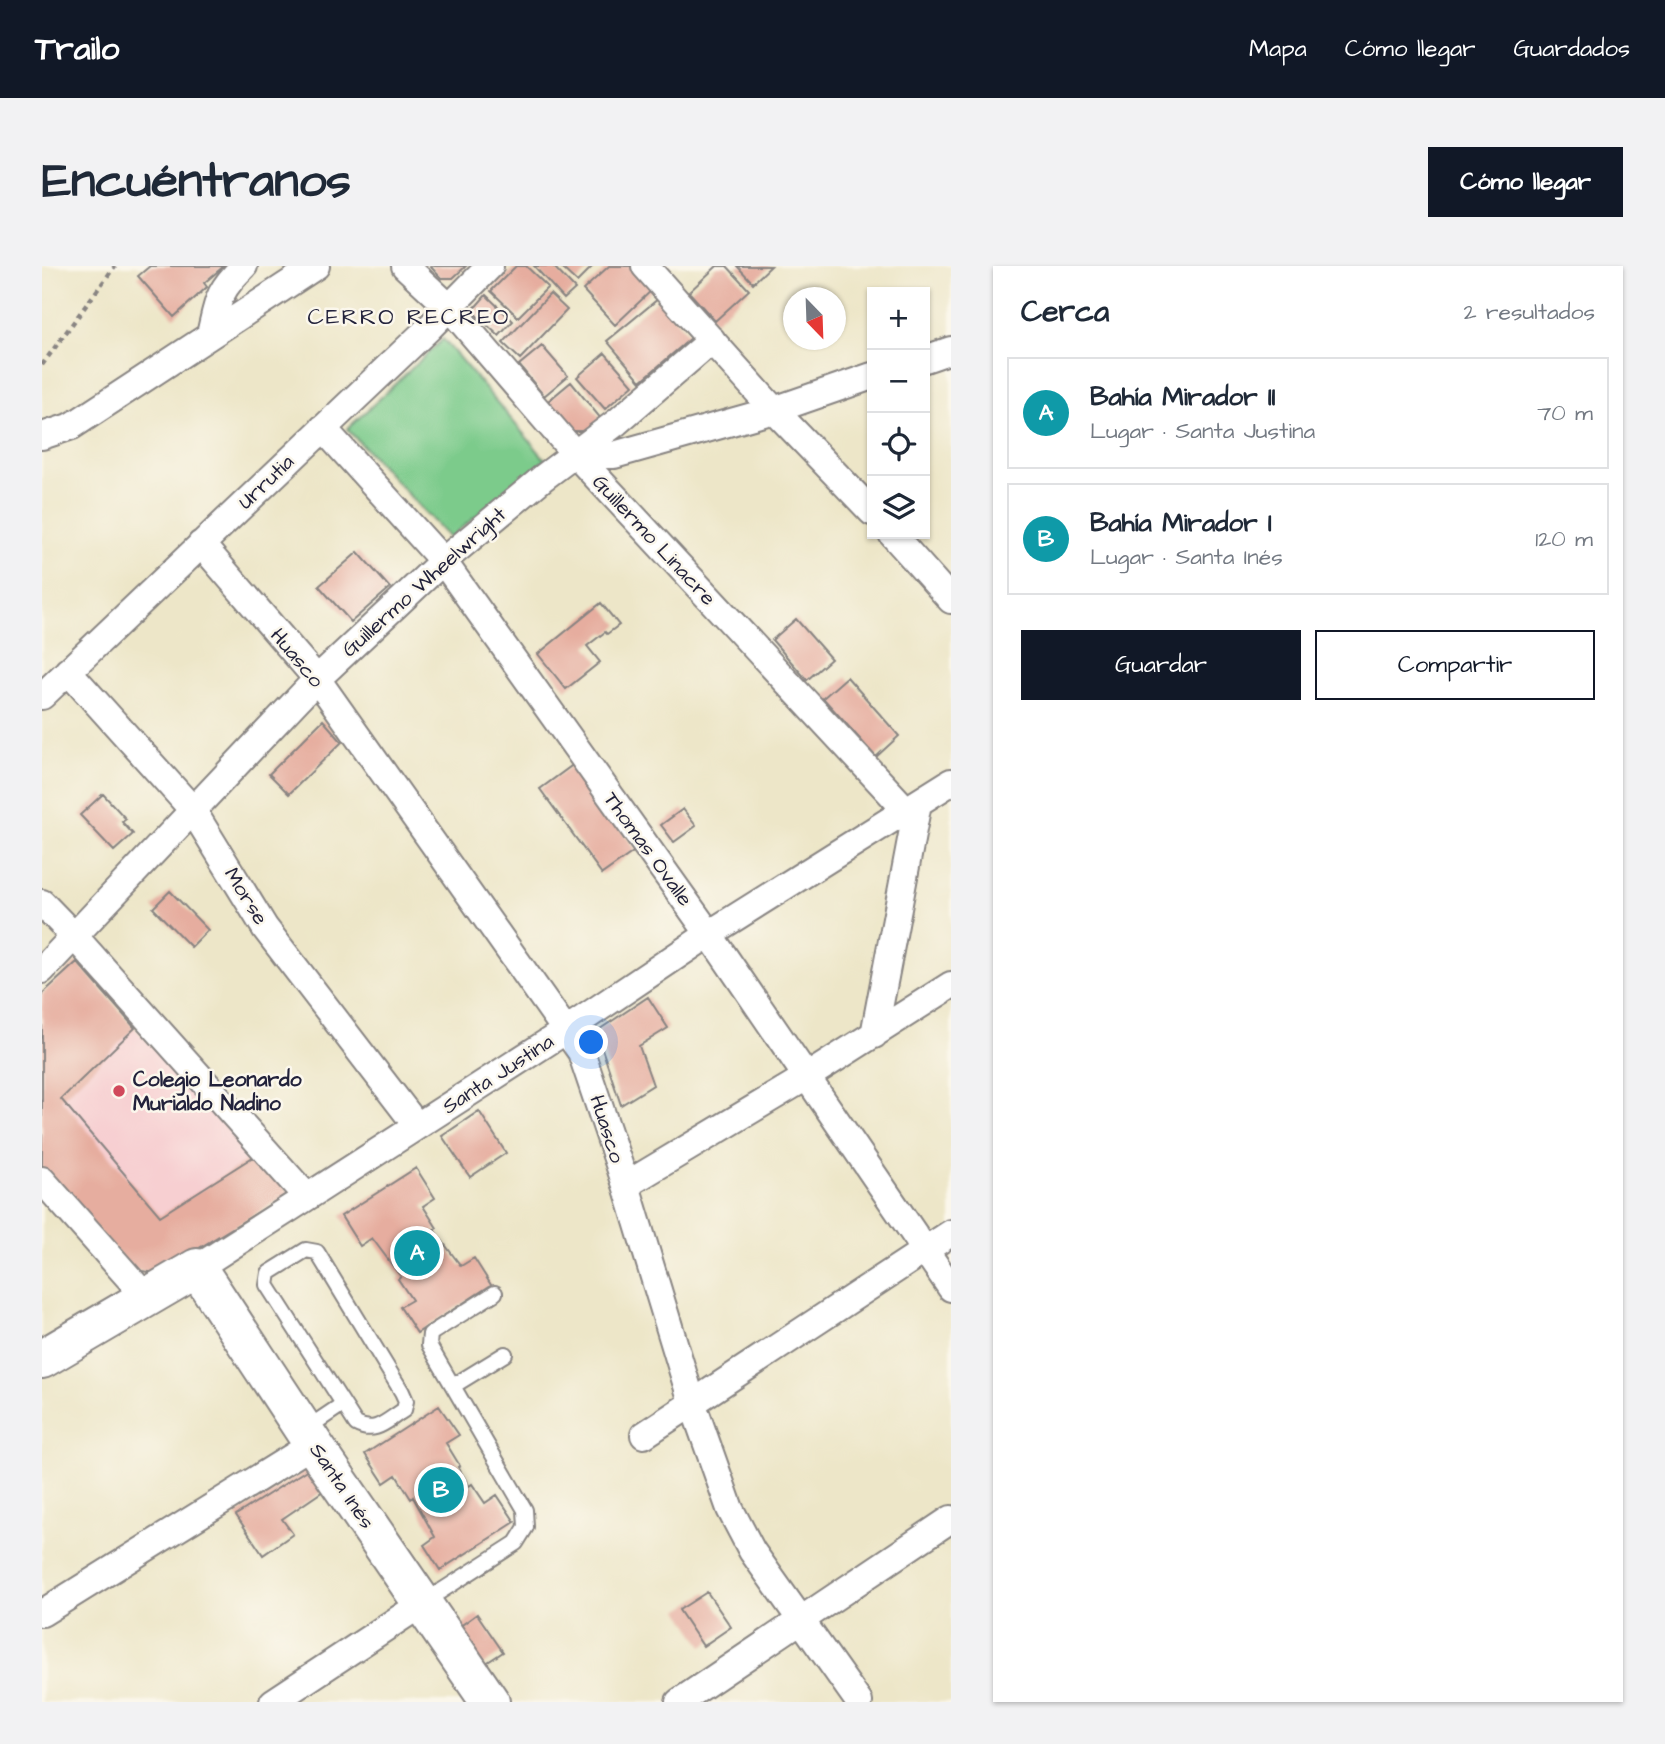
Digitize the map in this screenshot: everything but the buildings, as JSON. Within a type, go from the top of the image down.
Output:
[{"type":"street","points":[[210,335],[225,284],[244,266]]},
{"type":"street","points":[[42,436],[72,426],[316,266]]},
{"type":"street","name":"Guillermo Linacre","points":[[405,266],[449,307],[576,455],[913,814]]},
{"type":"street","name":"Urrutia","points":[[42,696],[490,266]]},
{"type":"street","points":[[645,266],[774,410],[867,507]]},
{"type":"street","name":"Guillermo Wheelwright","points":[[42,970],[317,679],[443,561],[544,477],[576,455],[712,340]]},
{"type":"street","points":[[930,357],[951,349]]},
{"type":"street","points":[[576,455],[614,455],[774,410],[867,378]]},
{"type":"street","name":"Thomas Ovalle","points":[[323,428],[443,561],[808,1076],[943,1234],[951,1288]]},
{"type":"street","points":[[896,539],[951,600]]},
{"type":"street","name":"Huasco","points":[[201,544],[317,679],[581,1052],[626,1185],[692,1402],[730,1509],[752,1551],[859,1702]]},
{"type":"street","name":"Morse","points":[[68,671],[192,809],[265,928],[417,1126]]},
{"type":"street","name":"Santa Justina","points":[[42,1359],[197,1268],[565,1031],[709,934],[913,814],[951,782]]},
{"type":"street","points":[[874,1035],[913,814]]},
{"type":"street","points":[[42,903],[307,1197]]},
{"type":"street","points":[[626,1185],[808,1076],[951,985]]},
{"type":"street","points":[[42,1180],[147,1298]]},
{"type":"street","points":[[644,1435],[943,1234]]},
{"type":"street","name":"Santa Inés","points":[[197,1268],[490,1702]]},
{"type":"street","points":[[42,1613],[309,1437]]},
{"type":"street","points":[[679,1702],[951,1519]]},
{"type":"street","points":[[273,1702],[422,1603]]},
{"type":"lane","points":[[306,1250],[317,1252],[406,1401],[404,1410],[373,1430],[356,1424],[343,1404],[267,1285],[269,1273],[306,1250]]},
{"type":"lane","points":[[422,1603],[516,1542],[526,1527],[525,1510],[429,1345],[430,1335],[495,1293]]},
{"type":"lane","points":[[453,1386],[505,1354]]},
{"type":"lane","points":[[309,1437],[343,1404]]},
{"type":"path","points":[[42,365],[115,266]]},
{"type":"shaded area","name":"Colegio Leonardo Murialdo Nadino","points":[[77,962],[135,1028],[290,1193],[158,1273],[42,1168],[42,994]]},
{"type":"green space","points":[[443,339],[546,460],[449,538],[347,429]]},
{"type":"place","name":"Colegio Leonardo Murialdo Nadino","points":[[119,1091]]},
{"type":"place","name":"Bahía Mirador II","points":[[417,1253]]},
{"type":"place","name":"Bahía Mirador I","points":[[441,1490]]},
{"type":"district","name":"CERRO RECREO","points":[[409,317]]}]
